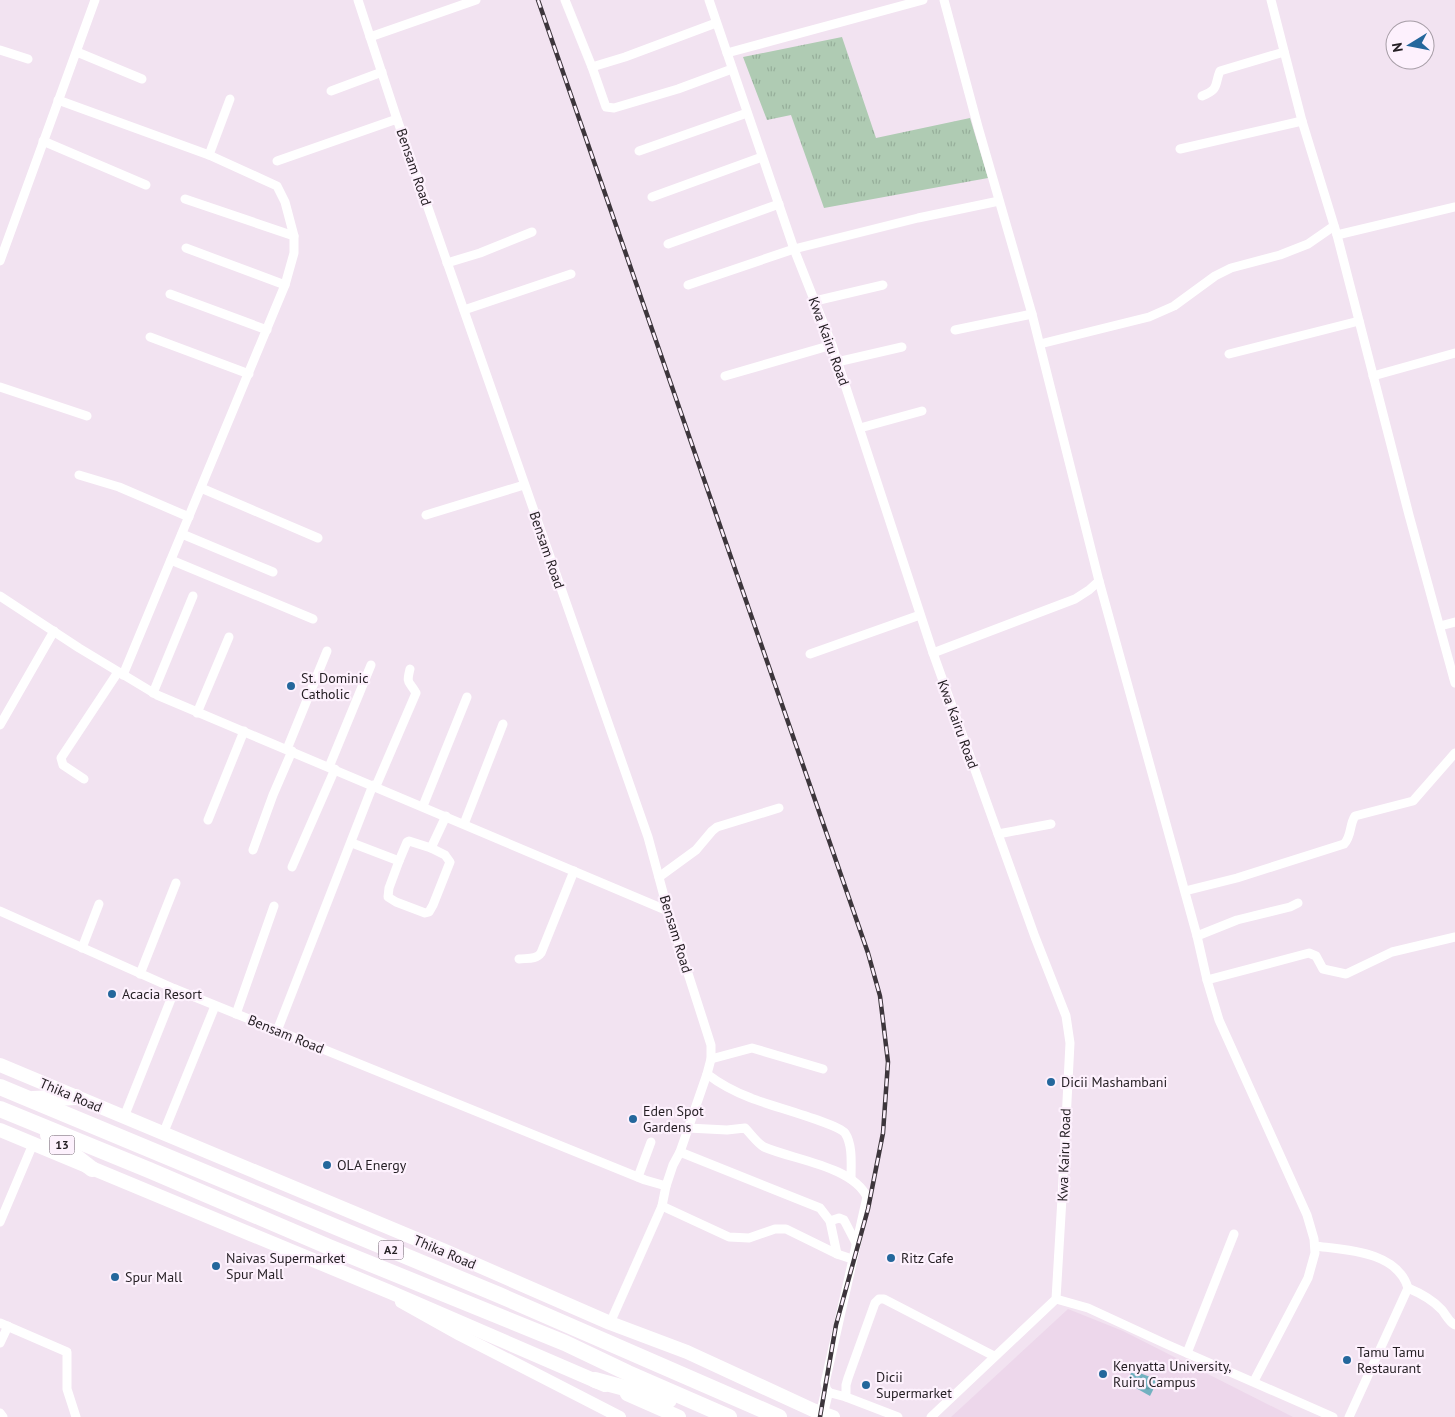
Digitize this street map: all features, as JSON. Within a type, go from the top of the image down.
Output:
[{"type":"highway","name":"Thika Road","points":[[0,1087],[500,1295],[779,1417]]},
{"type":"highway","points":[[28,1099],[76,1097]]},
{"type":"highway","name":"A2","points":[[0,1108],[329,1247],[565,1343],[725,1415]]},
{"type":"highway","name":"13","points":[[31,1121],[92,1169]]},
{"type":"highway","points":[[595,1380],[725,1415]]},
{"type":"main road","name":"Thika Road","points":[[0,1065],[445,1251],[610,1323],[687,1352],[817,1413],[832,1417]]},
{"type":"main road","points":[[0,1130],[390,1292],[679,1417]]},
{"type":"street","points":[[0,262],[95,0]]},
{"type":"street","name":"Bensam Road","points":[[0,910],[215,1006],[638,1177],[666,1186],[673,1165],[680,1152],[707,1074],[711,1060],[711,1045],[668,911],[648,838],[397,119],[358,0]]},
{"type":"street","points":[[370,37],[476,0]]},
{"type":"street","points":[[565,0],[606,108],[678,89],[732,69]]},
{"type":"street","name":"Kwa Kairu Road","points":[[709,0],[794,249],[832,345],[933,653],[1035,937],[1066,1016],[1070,1043],[1056,1299]]},
{"type":"street","points":[[727,53],[923,0]]},
{"type":"street","points":[[944,0],[1032,314],[1100,581],[1197,936],[1207,980],[1219,1020],[1307,1215],[1314,1239],[1315,1253],[1308,1278],[1254,1381]]},
{"type":"street","points":[[1271,0],[1302,121],[1335,231],[1455,683]]},
{"type":"street","points":[[592,67],[626,57],[716,23]]},
{"type":"street","points":[[0,50],[28,59]]},
{"type":"street","points":[[77,52],[142,79]]},
{"type":"street","points":[[1202,96],[1213,92],[1220,70],[1284,52]]},
{"type":"street","points":[[331,91],[382,72]]},
{"type":"street","points":[[209,155],[230,99]]},
{"type":"street","points":[[58,100],[209,155],[277,186],[285,202],[294,236],[294,253],[285,285],[171,560],[120,674],[61,758],[63,765],[84,779]]},
{"type":"street","points":[[639,151],[747,113]]},
{"type":"street","points":[[278,162],[397,119]]},
{"type":"street","points":[[1180,149],[1302,121]]},
{"type":"street","points":[[43,141],[146,185]]},
{"type":"street","points":[[652,197],[762,157]]},
{"type":"street","points":[[185,199],[294,236]]},
{"type":"street","points":[[688,285],[794,249],[999,200]]},
{"type":"street","points":[[668,244],[778,204]]},
{"type":"street","points":[[1040,344],[1149,317],[1174,306],[1215,276],[1231,268],[1280,255],[1335,231],[1455,206]]},
{"type":"street","points":[[447,262],[480,253],[532,232]]},
{"type":"street","points":[[186,248],[285,285]]},
{"type":"street","points":[[464,310],[571,274]]},
{"type":"street","points":[[815,301],[883,285]]},
{"type":"street","points":[[170,294],[267,330]]},
{"type":"street","points":[[955,330],[1032,314]]},
{"type":"street","points":[[1229,354],[1359,321]]},
{"type":"street","points":[[150,337],[249,374]]},
{"type":"street","points":[[725,376],[832,345]]},
{"type":"street","points":[[837,362],[902,347]]},
{"type":"street","points":[[1373,376],[1455,353]]},
{"type":"street","points":[[0,387],[87,416]]},
{"type":"street","points":[[860,428],[922,411]]},
{"type":"street","points":[[79,476],[120,487],[189,516]]},
{"type":"street","points":[[426,515],[524,485]]},
{"type":"street","points":[[201,488],[318,538]]},
{"type":"street","points":[[182,534],[273,572]]},
{"type":"street","points":[[171,560],[313,619]]},
{"type":"street","points":[[933,653],[1075,599],[1100,581]]},
{"type":"street","points":[[0,596],[120,674],[153,693],[668,911]]},
{"type":"street","points":[[153,693],[193,596]]},
{"type":"street","points":[[810,654],[920,615]]},
{"type":"street","points":[[1440,626],[1455,622]]},
{"type":"street","points":[[0,725],[54,631]]},
{"type":"street","points":[[197,712],[229,637]]},
{"type":"street","points":[[253,850],[327,651]]},
{"type":"street","points":[[292,867],[372,665]]},
{"type":"street","points":[[277,1031],[374,786],[416,693],[408,684],[410,668]]},
{"type":"street","points":[[423,806],[467,697]]},
{"type":"street","points":[[464,824],[503,724]]},
{"type":"street","points":[[208,820],[244,731]]},
{"type":"street","points":[[1184,890],[1237,878],[1344,844],[1349,839],[1355,816],[1413,801],[1455,753]]},
{"type":"street","points":[[659,877],[696,850],[717,827],[779,808]]},
{"type":"street","points":[[431,848],[446,816]]},
{"type":"street","points":[[998,834],[1051,824]]},
{"type":"street","points":[[409,841],[431,848],[445,856],[450,862],[429,912],[425,913],[403,905],[388,897],[389,888],[399,861],[409,841]]},
{"type":"street","points":[[352,843],[399,861]]},
{"type":"street","points":[[519,958],[532,958],[541,953],[574,871]]},
{"type":"street","points":[[140,974],[176,883]]},
{"type":"street","points":[[1197,936],[1237,920],[1290,907],[1298,903]]},
{"type":"street","points":[[82,948],[99,904]]},
{"type":"street","points":[[236,1014],[274,906]]},
{"type":"street","points":[[1207,980],[1309,953],[1316,956],[1323,969],[1346,974],[1380,956],[1455,937]]},
{"type":"street","points":[[124,1117],[175,989]]},
{"type":"street","points":[[163,1134],[215,1006]]},
{"type":"street","points":[[711,1060],[752,1048],[822,1069]]},
{"type":"street","points":[[707,1074],[720,1083],[750,1098],[802,1114],[843,1131],[848,1138],[850,1146],[851,1178]]},
{"type":"street","points":[[688,1128],[727,1130],[745,1128],[763,1146],[844,1174],[851,1178],[867,1197],[825,1383],[827,1392],[817,1413]]},
{"type":"street","points":[[638,1177],[651,1142]]},
{"type":"street","points":[[0,1222],[33,1144]]},
{"type":"street","points":[[680,1152],[820,1208],[827,1214],[830,1221],[837,1254]]},
{"type":"street","points":[[610,1323],[662,1206],[666,1186]]},
{"type":"street","points":[[662,1206],[730,1237],[749,1238],[775,1229],[786,1228],[837,1254],[852,1259]]},
{"type":"street","points":[[830,1221],[839,1218],[844,1220],[856,1244]]},
{"type":"street","points":[[1187,1353],[1234,1234]]},
{"type":"street","points":[[1314,1246],[1353,1251],[1386,1260],[1399,1274],[1408,1288],[1420,1293],[1441,1310],[1452,1324],[1455,1325]]},
{"type":"street","points":[[1349,1417],[1408,1288]]},
{"type":"street","points":[[390,1292],[398,1300],[433,1320],[620,1417]]},
{"type":"street","points":[[846,1397],[848,1378],[875,1304],[879,1300],[884,1299],[994,1356]]},
{"type":"street","points":[[931,1417],[1056,1299],[1088,1308],[1333,1417]]},
{"type":"street","points":[[0,1343],[4,1325],[67,1352],[68,1389],[76,1417]]},
{"type":"street","points":[[827,1392],[846,1397],[898,1417]]},
{"type":"street","points":[[0,1413],[3,1417]]},
{"type":"shaded area","name":"Kenyatta University, Ruiru Campus","points":[[1068,1309],[1123,1331],[1293,1417],[951,1417]]},
{"type":"green space","points":[[842,37],[876,138],[970,118],[988,178],[824,208],[791,115],[767,120],[743,57]]},
{"type":"water","points":[[1132,1370],[1158,1380],[1150,1396],[1127,1383]]},
{"type":"railway","points":[[538,0],[868,953],[880,996],[888,1062],[883,1133],[868,1209],[836,1325],[820,1417]]},
{"type":"place","name":"St. Dominic Catholic","points":[[291,686]]},
{"type":"place","name":"Acacia Resort","points":[[112,994]]},
{"type":"place","name":"Dicii Mashambani","points":[[1051,1082]]},
{"type":"place","name":"Eden Spot Gardens","points":[[633,1119]]},
{"type":"place","name":"OLA Energy","points":[[327,1165]]},
{"type":"place","name":"Ritz Cafe","points":[[891,1258]]},
{"type":"place","name":"Naivas Supermarket Spur Mall","points":[[216,1266]]},
{"type":"place","name":"Spur Mall","points":[[115,1277]]},
{"type":"place","name":"Tamu Tamu Restaurant","points":[[1347,1360]]},
{"type":"place","name":"Kenyatta University, Ruiru Campus","points":[[1103,1374]]},
{"type":"place","name":"Dicii Supermarket","points":[[866,1385]]}]
